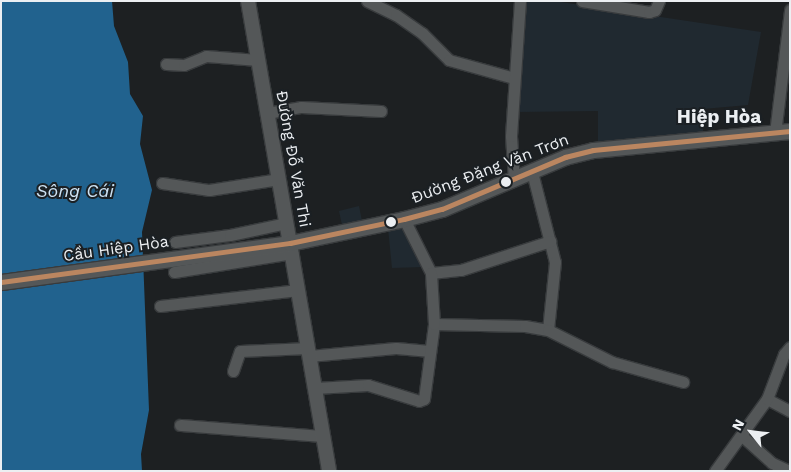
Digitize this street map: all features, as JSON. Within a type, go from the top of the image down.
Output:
[{"type":"main road","name":"Đường Đặng Văn Trơn","points":[[235,251],[291,248],[404,219],[442,208],[514,180],[565,157],[593,150],[782,132]]},
{"type":"main road","name":"Cầu Hiệp Hòa","points":[[1,282],[235,251]]},
{"type":"street","name":"Đường Đỗ Văn Thi","points":[[248,1],[329,471]]},
{"type":"street","points":[[367,1],[396,15],[422,33],[449,60],[514,78]]},
{"type":"street","points":[[514,180],[511,136],[520,1]]},
{"type":"street","points":[[582,1],[649,12],[656,10],[659,1]]},
{"type":"street","points":[[782,132],[790,10]]},
{"type":"street","points":[[166,64],[184,65],[206,56],[258,60]]},
{"type":"street","points":[[267,113],[301,107],[381,111]]},
{"type":"street","points":[[532,172],[550,241],[555,275],[548,330]]},
{"type":"street","points":[[162,184],[209,190],[279,179]]},
{"type":"street","points":[[315,388],[368,385],[420,400],[426,394],[434,324],[430,273],[404,219]]},
{"type":"street","points":[[175,242],[230,235],[286,223]]},
{"type":"street","points":[[430,273],[462,270],[550,241]]},
{"type":"street","points":[[174,272],[291,248]]},
{"type":"street","points":[[160,306],[298,290]]},
{"type":"street","points":[[434,324],[525,326],[548,330],[612,362],[683,382]]},
{"type":"street","points":[[717,470],[767,399],[784,354],[790,347]]},
{"type":"street","points":[[233,371],[240,350],[309,352],[396,348],[430,350]]},
{"type":"street","points":[[767,399],[790,411]]},
{"type":"street","points":[[180,425],[323,436]]},
{"type":"street","points":[[742,436],[772,463],[789,471]]},
{"type":"shaded area","points":[[524,1],[554,1],[761,32],[748,105],[703,109],[703,133],[598,143],[598,111],[516,112]]},
{"type":"shaded area","points":[[359,206],[362,221],[342,225],[339,211]]},
{"type":"shaded area","points":[[403,226],[423,267],[392,268],[388,228]]},
{"type":"water","name":"Sông Cái","points":[[1,1],[112,1],[114,26],[128,62],[130,94],[143,116],[140,144],[152,190],[142,232],[149,410],[141,454],[142,471],[1,471]]},
{"type":"transit line","points":[[1,282],[290,243],[404,219],[442,209],[565,157],[593,150],[790,131]]},
{"type":"district","name":"Hiệp Hòa","points":[[719,117]]}]
